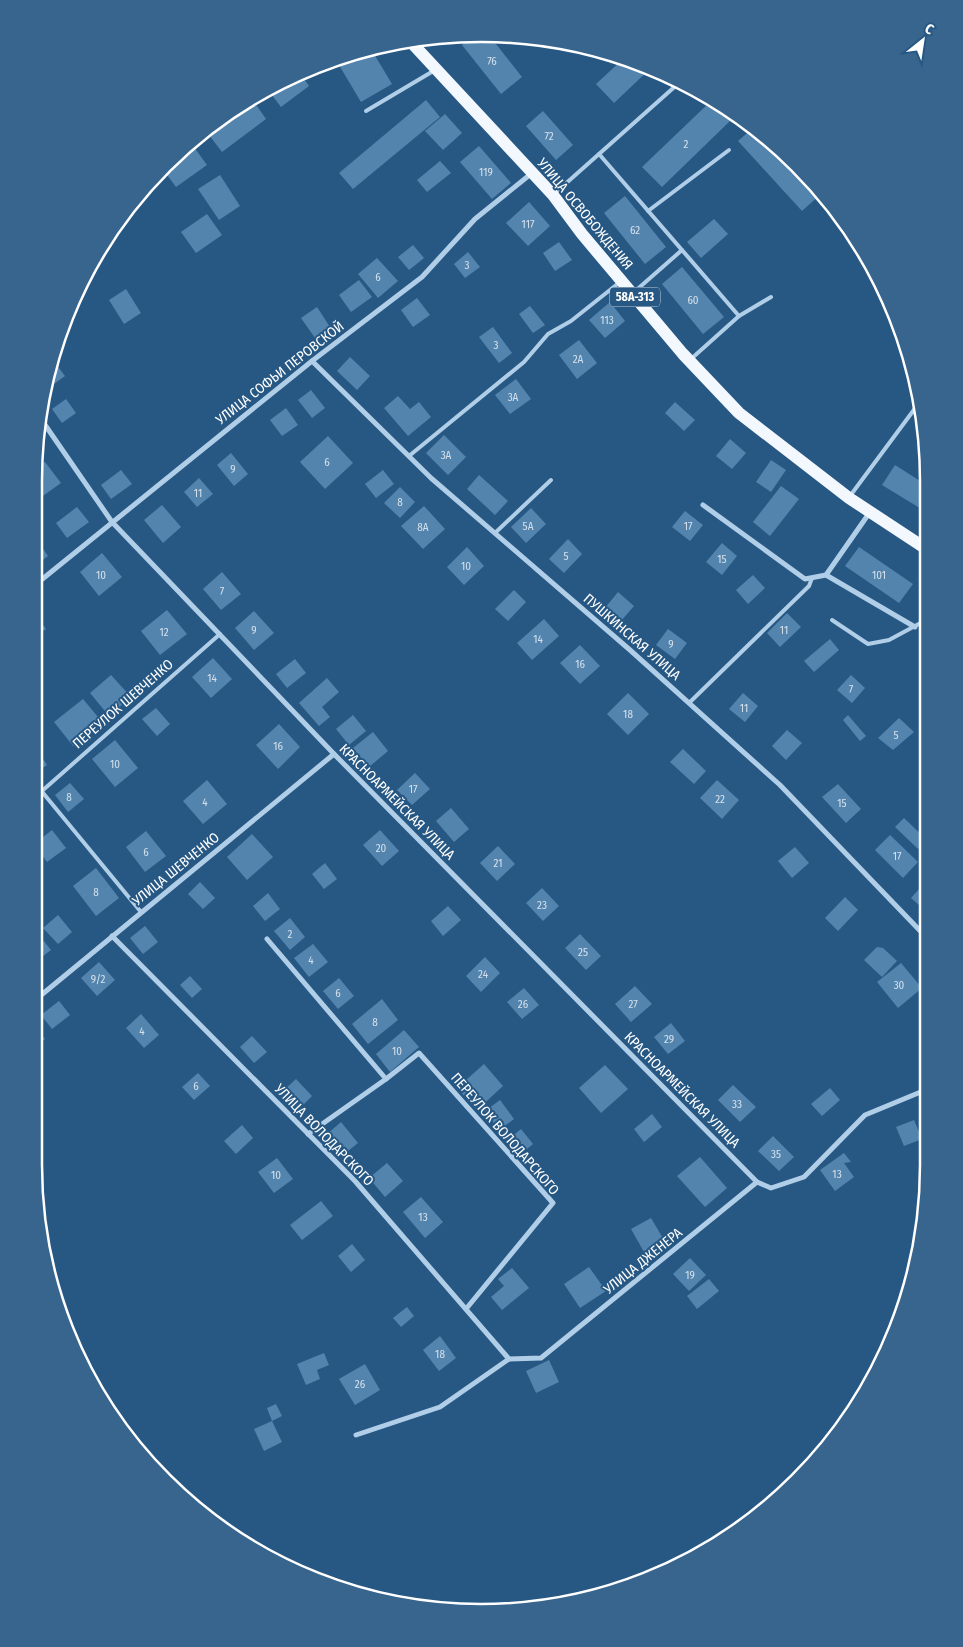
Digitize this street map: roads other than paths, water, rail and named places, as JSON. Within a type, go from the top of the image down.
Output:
[{"type":"main road","name":"УЛИЦА ОСВОБОЖДЕНИЯ","points":[[416,47],[553,195],[582,234],[689,361],[739,413],[849,498],[920,545]]},
{"type":"street","name":"УЛИЦА СОФЬИ ПЕРОВСКОЙ","points":[[42,579],[312,360],[422,277],[475,219],[532,173]]},
{"type":"street","name":"ПУШКИНСКАЯ УЛИЦА","points":[[312,360],[431,478],[780,785],[920,931]]},
{"type":"street","name":"КРАСНОАРМЕЙСКАЯ УЛИЦА","points":[[46,426],[112,522],[334,754],[757,1182]]},
{"type":"street","points":[[703,506],[805,579],[826,575],[915,627]]},
{"type":"street","points":[[826,575],[870,512]]},
{"type":"street","name":"УЛИЦА ШЕВЧЕНКО","points":[[42,995],[334,754]]},
{"type":"street","name":"УЛИЦА ВОЛОДАРСКОГО","points":[[112,936],[355,1181],[509,1359]]},
{"type":"street","points":[[267,939],[386,1079]]},
{"type":"street","name":"ПЕРЕУЛОК ВОЛОДАРСКОГО","points":[[308,1134],[386,1079],[418,1053],[553,1203],[466,1310]]},
{"type":"street","points":[[757,1182],[771,1188],[804,1177],[864,1115],[920,1092]]},
{"type":"street","name":"УЛИЦА ДЖЕНЕРА","points":[[509,1359],[541,1358],[757,1182]]},
{"type":"street","points":[[356,1434],[440,1406],[509,1359]]},
{"type":"lane","points":[[366,111],[437,69]]},
{"type":"lane","points":[[553,195],[674,87]]},
{"type":"lane","points":[[648,211],[729,150]]},
{"type":"lane","points":[[599,154],[739,316]]},
{"type":"lane","points":[[632,294],[682,250]]},
{"type":"lane","points":[[409,456],[524,362],[548,334],[571,321],[621,281]]},
{"type":"lane","points":[[689,361],[739,316],[771,297]]},
{"type":"lane","points":[[849,498],[914,409]]},
{"type":"lane","points":[[494,533],[551,480]]},
{"type":"lane","points":[[689,703],[810,586],[812,578]]},
{"type":"lane","points":[[832,620],[868,644],[889,640],[920,624]]},
{"type":"lane","name":"ПЕРЕУЛОК ШЕВЧЕНКО","points":[[42,791],[220,634]]},
{"type":"lane","points":[[42,791],[141,912]]}]
